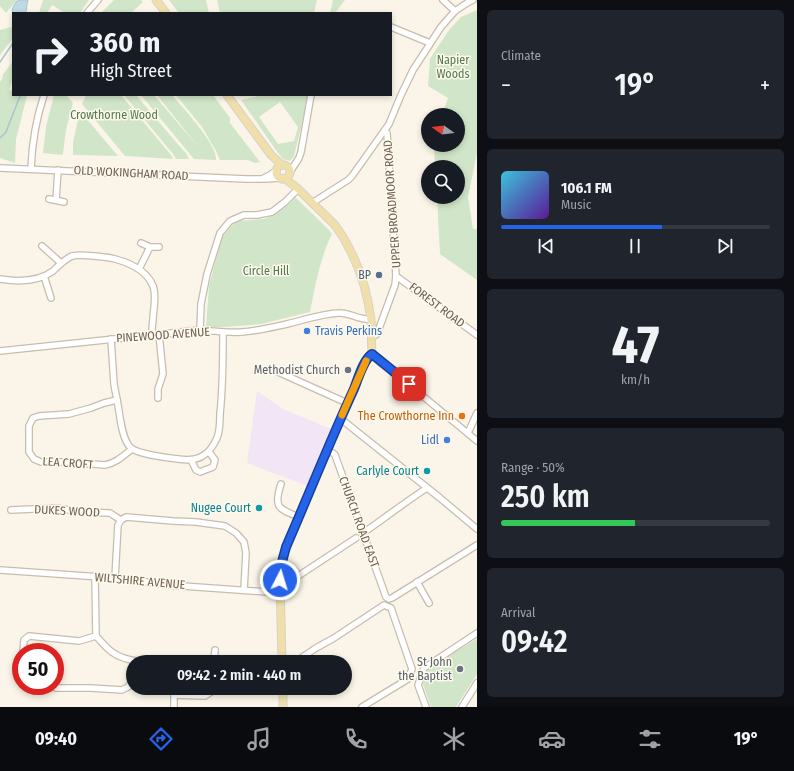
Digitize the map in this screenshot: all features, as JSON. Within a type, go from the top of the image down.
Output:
[{"type":"main road","points":[[156,0],[165,12]]},
{"type":"main road","points":[[229,96],[283,171],[297,188],[340,232],[351,252],[358,270],[366,294],[371,319],[372,354],[369,356],[347,403],[283,556],[280,589],[282,655]]},
{"type":"main road","points":[[283,695],[284,707]]},
{"type":"street","points":[[88,12],[98,0]]},
{"type":"street","points":[[443,0],[455,12]]},
{"type":"street","name":"UPPER BROADMOOR ROAD","points":[[372,337],[377,334],[395,285],[396,276],[387,133],[385,131],[413,70],[430,43],[441,27],[455,12],[473,0]]},
{"type":"street","points":[[392,27],[430,43]]},
{"type":"street","points":[[31,169],[34,134],[44,96]]},
{"type":"street","name":"OLD WOKINGHAM ROAD","points":[[0,168],[270,179],[296,163],[299,158],[311,96]]},
{"type":"street","points":[[312,203],[348,180],[385,131]]},
{"type":"street","points":[[56,200],[58,170]]},
{"type":"street","points":[[200,330],[201,304],[207,274],[220,232],[230,221],[244,215],[257,215],[272,212],[285,202],[297,188]]},
{"type":"street","points":[[49,200],[64,202]]},
{"type":"street","points":[[141,243],[150,247],[159,247]]},
{"type":"street","points":[[42,246],[61,263]]},
{"type":"street","points":[[139,269],[150,247]]},
{"type":"street","points":[[0,279],[10,281],[33,280],[51,272],[61,263],[73,256],[81,255],[114,258],[128,263],[139,269],[149,278],[154,287],[152,335]]},
{"type":"street","points":[[44,276],[52,298]]},
{"type":"street","name":"FOREST ROAD","points":[[396,276],[477,335]]},
{"type":"street","name":"PINEWOOD AVENUE","points":[[0,351],[200,330],[243,332],[340,313],[371,319]]},
{"type":"street","points":[[110,339],[114,385],[120,422],[127,443],[132,449],[140,452],[169,458],[190,460],[200,458],[209,452],[217,436],[220,423],[222,396],[223,332]]},
{"type":"street","points":[[158,398],[158,389],[163,374],[159,334]]},
{"type":"street","points":[[372,354],[477,441]]},
{"type":"street","points":[[276,371],[347,403]]},
{"type":"street","name":"LEA CROFT","points":[[117,400],[104,402],[91,408],[69,414],[39,416],[33,418],[29,426],[29,452],[34,459],[41,462],[68,462],[105,465],[119,460],[132,449]]},
{"type":"street","points":[[468,433],[477,413]]},
{"type":"street","points":[[341,419],[477,529]]},
{"type":"street","name":"CHURCH ROAD EAST","points":[[327,451],[335,455],[386,596],[389,599],[392,598],[417,582]]},
{"type":"street","points":[[190,460],[196,470],[200,472],[213,467],[215,460],[209,452]]},
{"type":"street","points":[[281,484],[277,495],[278,504],[282,510],[299,517]]},
{"type":"street","points":[[363,533],[399,506],[427,488]]},
{"type":"street","name":"DUKES WOOD","points":[[11,510],[55,508],[110,514],[121,520],[126,517],[196,522],[225,526],[236,533],[244,542],[246,553],[244,590]]},
{"type":"street","points":[[115,578],[118,525],[121,520]]},
{"type":"street","points":[[280,589],[356,538]]},
{"type":"street","points":[[429,603],[417,582],[477,545]]},
{"type":"street","name":"WILTSHIRE AVENUE","points":[[0,570],[115,578],[169,585],[244,590],[280,589]]},
{"type":"street","points":[[95,577],[96,636],[111,652],[126,659]]},
{"type":"street","points":[[306,655],[384,605],[391,608],[412,669],[408,679],[362,707]]},
{"type":"street","points":[[426,707],[418,685],[424,668],[477,633]]},
{"type":"street","points":[[24,643],[24,640],[29,636],[79,641],[96,636]]},
{"type":"street","points":[[215,650],[215,655]]},
{"type":"street","points":[[462,707],[477,683]]},
{"type":"street","points":[[64,688],[122,690],[126,688]]},
{"type":"street","points":[[174,707],[174,695],[206,695]]},
{"type":"shaded area","points":[[257,391],[283,409],[331,429],[308,486],[247,463]]},
{"type":"green space","points":[[0,0],[17,0],[6,13],[0,6]]},
{"type":"green space","points":[[43,0],[89,0],[81,12],[63,12],[52,5],[48,12],[39,12]]},
{"type":"green space","points":[[114,0],[141,0],[143,2],[132,12],[102,12]]},
{"type":"green space","points":[[169,0],[206,0],[209,12],[178,12]]},
{"type":"green space","points":[[217,0],[317,0],[314,12],[220,12]]},
{"type":"green space","points":[[333,0],[345,0],[336,12],[330,12]]},
{"type":"green space","name":"Napier Woods","points":[[477,10],[477,153],[468,197],[473,229],[477,229],[477,280],[440,254],[437,204],[465,204],[465,160],[435,160],[434,152],[465,152],[465,108],[444,108],[448,98],[428,86],[430,59],[449,30],[461,17]]},
{"type":"green space","points":[[12,28],[12,39],[0,55],[0,30]]},
{"type":"green space","points":[[12,62],[12,81],[9,90],[12,91],[12,96],[27,96],[16,139],[15,163],[0,158],[0,82],[3,77],[2,76]]},
{"type":"green space","name":"Crowthorne Wood","points":[[54,96],[67,96],[73,103],[66,130],[62,155],[43,153],[46,127]]},
{"type":"green space","name":"Crowthorne Wood","points":[[86,96],[122,96],[173,159],[125,156],[82,104]]},
{"type":"green space","name":"Crowthorne Wood","points":[[125,96],[137,96],[186,153],[189,159],[176,159]]},
{"type":"green space","name":"Crowthorne Wood","points":[[142,96],[155,96],[199,148],[158,96],[173,96],[191,117],[206,136],[215,153],[216,160],[194,159]]},
{"type":"green space","name":"Crowthorne Wood","points":[[177,96],[214,96],[230,118],[230,123],[260,162],[255,163],[248,160],[220,160],[202,127]]},
{"type":"green space","points":[[258,96],[309,96],[294,156],[290,161],[283,159],[241,100]],"holes":[[[280,102],[298,127],[294,141],[278,144],[259,117]]]},
{"type":"green space","name":"Crowthorne Wood","points":[[80,111],[118,156],[73,155],[73,142]]},
{"type":"green space","name":"Circle Hill","points":[[295,197],[332,234],[321,263],[310,312],[261,324],[206,327],[209,286],[221,239],[230,227],[238,221],[264,219],[276,214]]},
{"type":"green space","points":[[477,639],[477,674],[456,707],[431,707],[423,684],[428,668]]},
{"type":"water","points":[[19,0],[28,0],[26,12],[13,12],[12,9]]},
{"type":"waterway","points":[[0,62],[12,44]]},
{"type":"waterway","points":[[0,138],[6,132],[20,96]]},
{"type":"slow traffic","points":[[342,415],[366,361]]},
{"type":"place","name":"BP","points":[[379,275]]},
{"type":"place","name":"Travis Perkins","points":[[307,331]]},
{"type":"place","name":"Methodist Church","points":[[348,370]]},
{"type":"place","name":"The Crowthorne Inn","points":[[462,416]]},
{"type":"place","name":"Lidl","points":[[447,440]]},
{"type":"place","name":"Carlyle Court","points":[[427,471]]},
{"type":"place","name":"Nugee Court","points":[[259,508]]},
{"type":"place","name":"St John the Baptist","points":[[460,669]]},
{"type":"route","points":[[280,580],[283,556],[286,547],[347,403],[369,356],[372,354],[409,384]]}]
